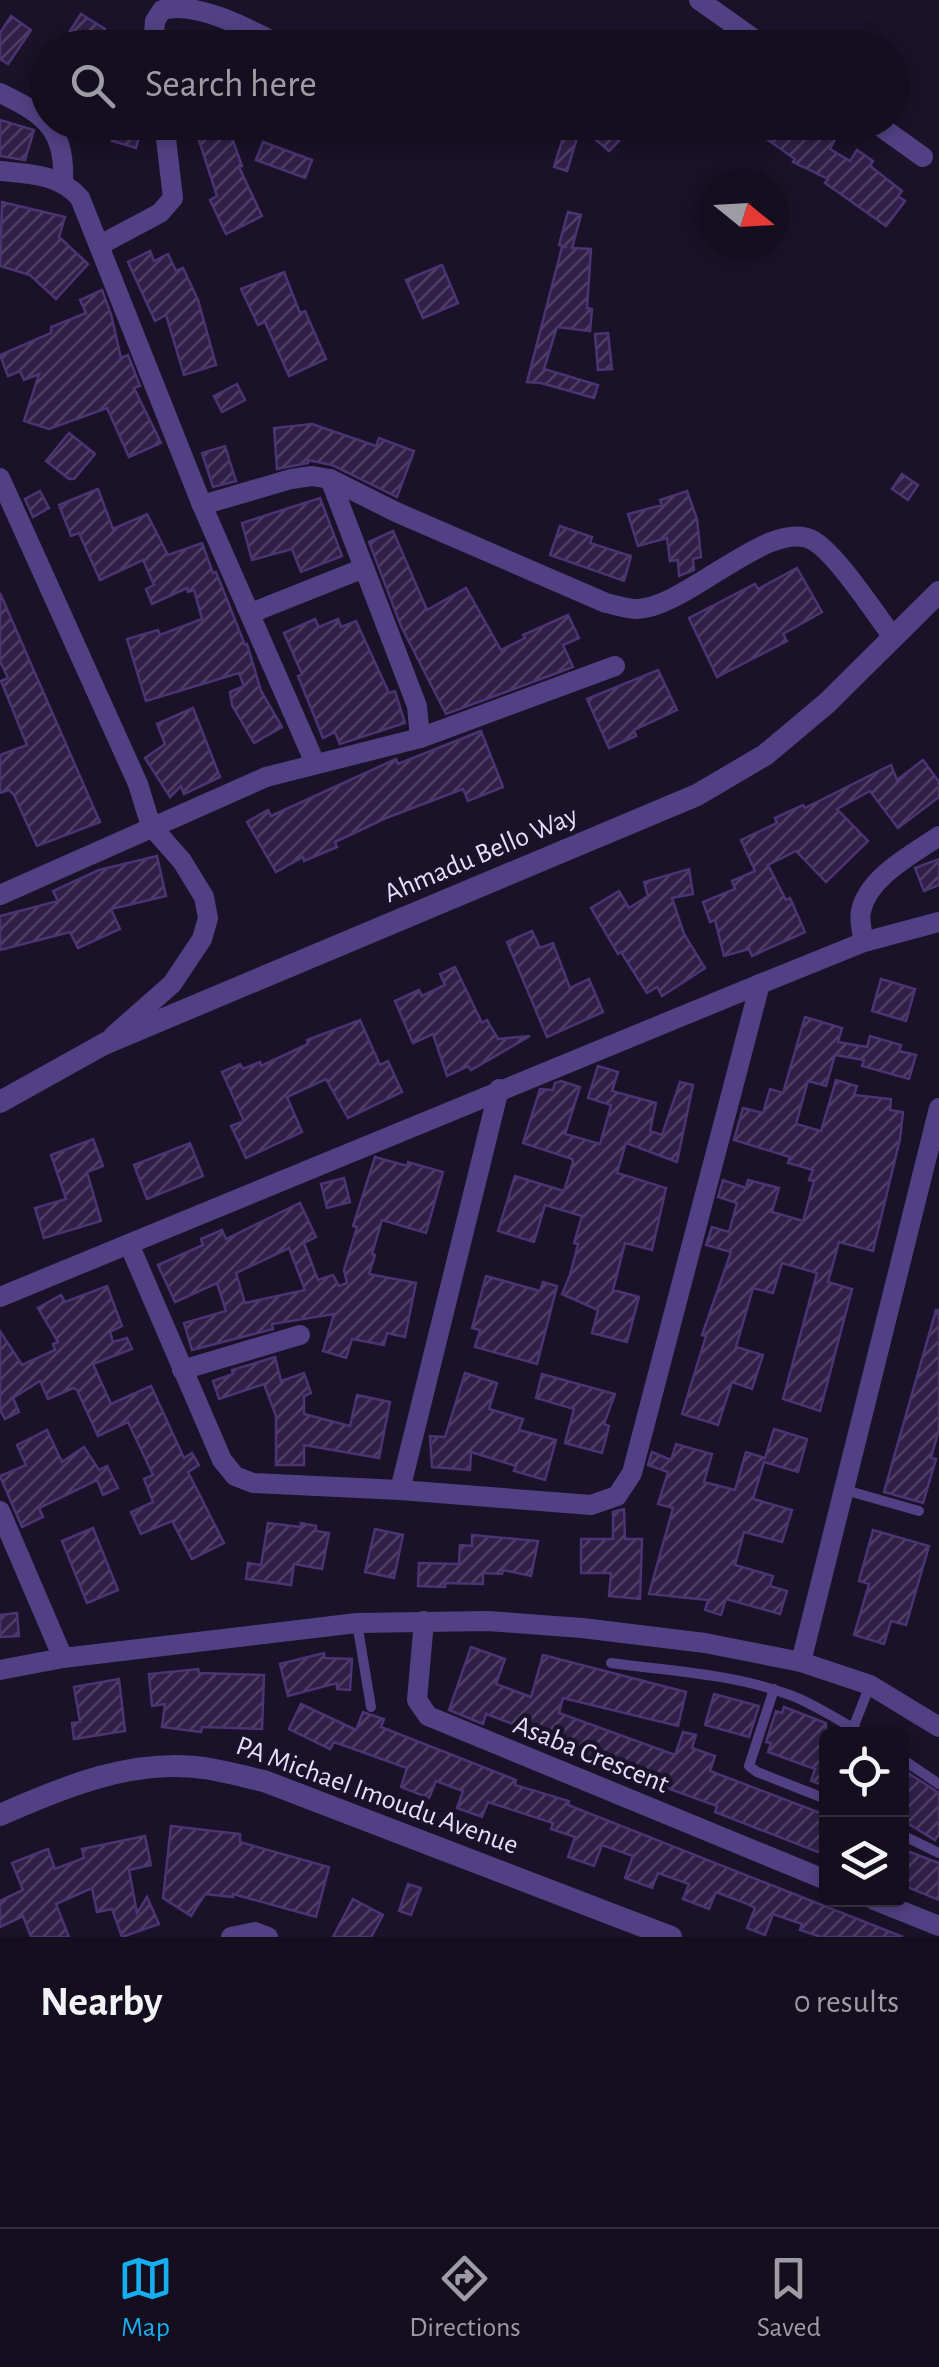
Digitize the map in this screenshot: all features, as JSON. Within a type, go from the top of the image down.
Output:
[{"type":"street","points":[[699,0],[742,30]]},
{"type":"street","points":[[154,30],[162,10],[186,4],[202,6],[250,30]]},
{"type":"street","points":[[0,93],[30,107]]},
{"type":"street","points":[[60,140],[65,154],[63,184]]},
{"type":"street","points":[[100,245],[160,213],[173,198],[166,140]]},
{"type":"street","points":[[899,140],[923,157]]},
{"type":"street","points":[[0,171],[48,176],[80,198],[202,504],[315,763]]},
{"type":"street","points":[[202,504],[291,479],[312,476],[330,480],[606,603],[637,609],[663,604],[774,540],[800,534],[816,542],[832,558],[893,637]]},
{"type":"street","points":[[0,478],[138,784],[151,826],[182,860],[204,897],[208,918],[202,939],[172,984],[104,1044]]},
{"type":"street","points":[[330,480],[417,706],[420,738]]},
{"type":"street","points":[[252,612],[364,568]]},
{"type":"street","name":"Ahmadu Bello Way","points":[[0,1102],[104,1044],[697,796],[765,755],[827,703],[939,592]]},
{"type":"street","points":[[0,895],[266,776],[420,738],[615,666]]},
{"type":"street","points":[[864,942],[860,913],[868,892],[892,869],[939,836]]},
{"type":"street","points":[[0,1297],[864,942],[939,922]]},
{"type":"street","points":[[129,1244],[222,1460],[235,1476],[253,1482],[590,1505],[617,1496],[632,1473],[760,984]]},
{"type":"street","points":[[400,1490],[499,1089]]},
{"type":"street","points":[[800,1662],[939,1108]]},
{"type":"street","points":[[182,1370],[300,1335]]},
{"type":"street","points":[[0,1511],[63,1658]]},
{"type":"street","name":"Asaba Crescent","points":[[424,1621],[418,1700],[428,1716],[819,1877]]},
{"type":"street","points":[[0,1670],[63,1658],[357,1623],[488,1621],[705,1643],[800,1662],[870,1685],[939,1727]]},
{"type":"street","name":"PA Michael Imoudu Avenue","points":[[2,1806],[102,1775],[158,1766],[208,1768],[264,1781],[671,1937]]},
{"type":"street","points":[[892,1907],[939,1926]]},
{"type":"street","points":[[230,1937],[254,1932],[268,1937]]},
{"type":"lane","points":[[844,1490],[919,1510]]},
{"type":"lane","points":[[357,1623],[371,1706]]},
{"type":"lane","points":[[610,1662],[729,1679],[774,1690],[851,1727]]},
{"type":"lane","points":[[859,1727],[870,1685]]},
{"type":"lane","points":[[774,1690],[750,1766],[819,1797]]},
{"type":"lane","points":[[909,1765],[939,1784]]},
{"type":"lane","points":[[909,1838],[939,1853]]},
{"type":"building","points":[[81,14],[105,29],[104,30],[71,30]]},
{"type":"building","points":[[11,16],[31,30],[8,64],[0,59],[0,33]]},
{"type":"building","points":[[0,120],[30,129],[25,160],[0,156]]},
{"type":"building","points":[[112,140],[138,140],[136,148]]},
{"type":"building","points":[[199,140],[233,140],[242,166],[239,167],[262,216],[226,234],[210,200],[217,196]]},
{"type":"building","points":[[562,140],[576,140],[567,171],[554,167]]},
{"type":"building","points":[[596,140],[619,141],[609,151]]},
{"type":"building","points":[[768,140],[835,140],[830,149],[850,161],[857,150],[873,161],[870,166],[902,191],[898,196],[905,201],[886,226],[825,183],[828,179],[793,162],[795,159]]},
{"type":"building","points":[[263,142],[312,160],[305,178],[256,160]]},
{"type":"building","points":[[2,202],[65,217],[59,237],[88,264],[56,299],[30,275],[0,266]]},
{"type":"building","points":[[568,212],[581,215],[572,248],[591,249],[587,308],[592,309],[590,331],[557,327],[544,369],[598,385],[594,398],[527,382],[562,247],[567,247],[559,245]]},
{"type":"building","points":[[150,251],[154,261],[168,254],[176,271],[183,268],[198,300],[216,365],[184,375],[166,315],[155,321],[128,262]]},
{"type":"building","points":[[442,265],[458,303],[423,318],[406,280]]},
{"type":"building","points":[[284,272],[300,313],[305,311],[326,359],[289,376],[265,322],[258,325],[241,289]]},
{"type":"building","points":[[102,290],[121,358],[128,355],[140,386],[134,388],[161,443],[129,457],[107,408],[49,429],[24,421],[39,374],[24,380],[20,371],[8,376],[0,355],[86,313],[80,300]]},
{"type":"building","points":[[608,333],[612,369],[598,370],[595,334]]},
{"type":"building","points":[[237,384],[245,400],[222,412],[214,396]]},
{"type":"building","points":[[312,424],[376,446],[379,438],[414,451],[397,497],[332,465],[308,460],[277,469],[274,428]]},
{"type":"building","points":[[69,433],[95,454],[74,479],[46,461]]},
{"type":"building","points":[[225,446],[236,481],[213,487],[202,453]]},
{"type":"building","points":[[902,474],[918,485],[908,500],[892,489]]},
{"type":"building","points":[[98,489],[113,529],[147,514],[168,555],[202,543],[247,644],[261,691],[282,727],[254,743],[232,705],[230,692],[244,686],[239,673],[146,701],[127,639],[158,630],[160,635],[202,619],[194,590],[188,592],[187,588],[152,604],[146,589],[154,585],[143,560],[100,580],[79,533],[71,536],[59,505]]},
{"type":"building","points":[[40,491],[49,508],[33,517],[25,499]]},
{"type":"building","points":[[687,491],[697,519],[701,557],[693,559],[694,570],[679,576],[678,560],[670,561],[667,538],[638,546],[628,514],[662,505],[660,500]]},
{"type":"building","points":[[320,498],[342,556],[301,572],[292,549],[252,560],[242,523]]},
{"type":"building","points":[[560,526],[592,537],[590,543],[631,556],[624,581],[550,555]]},
{"type":"building","points":[[393,531],[427,610],[466,588],[501,650],[525,638],[523,635],[568,615],[579,638],[563,645],[573,667],[446,714],[401,626],[369,542]]},
{"type":"building","points":[[797,568],[822,612],[783,634],[787,641],[717,677],[689,618],[755,584],[758,589]]},
{"type":"building","points":[[0,593],[100,822],[37,846],[14,795],[9,790],[0,793],[0,755],[27,745],[1,681],[8,678],[0,661]]},
{"type":"building","points":[[315,619],[319,627],[338,619],[341,627],[356,621],[389,693],[395,691],[405,723],[340,744],[335,732],[323,738],[284,633]]},
{"type":"building","points":[[658,670],[677,710],[634,730],[636,736],[609,748],[587,699]]},
{"type":"building","points":[[193,708],[220,777],[184,794],[181,786],[170,797],[145,758],[165,744],[157,724]]},
{"type":"building","points":[[481,731],[503,787],[468,801],[463,789],[386,818],[335,842],[337,847],[304,861],[303,857],[276,872],[247,822],[268,810],[271,816],[396,759],[398,764]]},
{"type":"building","points":[[923,760],[939,782],[939,797],[898,828],[870,791],[837,809],[868,841],[826,882],[796,851],[768,865],[786,900],[790,898],[805,932],[752,956],[749,949],[724,956],[715,920],[710,922],[703,902],[735,889],[732,881],[755,871],[741,840],[777,823],[775,818],[803,805],[805,808],[891,765],[897,780]]},
{"type":"building","points":[[157,856],[166,896],[111,909],[120,929],[78,948],[70,932],[0,950],[0,916],[58,901],[53,891],[99,870]]},
{"type":"building","points":[[939,859],[939,885],[924,891],[915,868]]},
{"type":"building","points":[[689,869],[693,894],[672,898],[684,934],[705,968],[662,996],[657,987],[647,993],[591,908],[619,891],[629,908],[648,896],[644,882]]},
{"type":"building","points":[[532,931],[540,948],[553,943],[570,988],[589,979],[603,1012],[547,1037],[507,942]]},
{"type":"building","points":[[455,967],[482,1023],[487,1020],[498,1039],[530,1036],[471,1070],[468,1066],[447,1076],[433,1034],[413,1043],[395,1001],[419,990],[422,996],[445,985],[440,974]]},
{"type":"building","points":[[881,979],[915,989],[906,1021],[872,1011]]},
{"type":"building","points":[[805,1017],[842,1028],[838,1042],[867,1047],[870,1036],[901,1045],[899,1051],[916,1055],[909,1079],[862,1066],[864,1060],[835,1055],[826,1086],[808,1081],[796,1124],[821,1131],[836,1080],[857,1086],[854,1095],[891,1099],[890,1110],[903,1112],[900,1139],[873,1251],[839,1242],[828,1282],[852,1289],[820,1411],[783,1399],[817,1273],[782,1263],[773,1293],[753,1288],[736,1347],[763,1355],[752,1389],[732,1382],[718,1425],[682,1414],[706,1336],[702,1335],[731,1252],[706,1245],[712,1227],[729,1232],[737,1203],[718,1197],[723,1180],[746,1188],[748,1180],[779,1188],[772,1212],[803,1221],[814,1181],[809,1180],[813,1170],[788,1163],[790,1157],[734,1140],[743,1108],[763,1113],[770,1089],[783,1093]]},
{"type":"building","points":[[360,1020],[380,1065],[388,1061],[402,1092],[348,1118],[326,1079],[287,1097],[302,1132],[246,1158],[231,1126],[244,1121],[222,1072],[240,1064],[243,1069],[260,1062],[261,1066],[308,1044],[307,1040]]},
{"type":"building","points":[[598,1066],[618,1072],[612,1091],[656,1103],[650,1131],[662,1135],[680,1082],[693,1085],[677,1162],[626,1143],[617,1173],[666,1188],[652,1250],[625,1243],[613,1290],[639,1297],[627,1342],[592,1333],[598,1310],[562,1294],[578,1244],[574,1243],[582,1216],[545,1205],[534,1242],[498,1231],[515,1176],[564,1191],[573,1162],[523,1143],[540,1089],[553,1090],[555,1083],[561,1081],[580,1087],[565,1134],[600,1144],[611,1105],[588,1098]]},
{"type":"building","points":[[93,1139],[103,1166],[87,1172],[101,1221],[44,1238],[35,1208],[66,1199],[51,1155]]},
{"type":"building","points":[[190,1143],[203,1176],[147,1199],[134,1165]]},
{"type":"building","points":[[375,1157],[443,1172],[426,1233],[382,1220],[372,1254],[375,1255],[369,1274],[416,1283],[405,1337],[387,1333],[384,1345],[352,1339],[346,1358],[323,1351],[334,1314],[272,1324],[273,1329],[192,1350],[184,1323],[226,1311],[217,1283],[175,1302],[158,1265],[203,1245],[201,1239],[222,1230],[226,1239],[300,1203],[316,1237],[304,1243],[318,1280],[333,1275],[339,1286],[347,1283],[344,1270],[357,1227],[353,1226]],"holes":[[[289,1248],[305,1290],[245,1303],[236,1273]]]},
{"type":"building","points":[[344,1178],[350,1202],[327,1208],[321,1184]]},
{"type":"building","points":[[486,1276],[540,1291],[543,1282],[557,1286],[537,1364],[475,1347],[480,1330],[472,1328]]},
{"type":"building","points":[[107,1286],[122,1326],[110,1332],[113,1342],[127,1338],[132,1349],[93,1364],[111,1404],[151,1386],[184,1458],[192,1453],[199,1465],[188,1472],[224,1543],[192,1559],[172,1521],[141,1534],[131,1512],[153,1502],[144,1479],[153,1475],[128,1422],[98,1436],[77,1390],[73,1388],[48,1399],[40,1381],[13,1398],[19,1412],[5,1419],[0,1410],[0,1331],[22,1365],[55,1350],[53,1344],[58,1342],[38,1308],[61,1295],[65,1302]]},
{"type":"building","points":[[936,1310],[939,1429],[931,1458],[936,1459],[923,1503],[884,1492]]},
{"type":"building","points":[[275,1357],[281,1381],[304,1373],[311,1393],[304,1396],[304,1414],[350,1426],[357,1395],[390,1402],[379,1458],[304,1445],[304,1465],[276,1465],[276,1416],[264,1384],[219,1399],[213,1381],[233,1374],[232,1370]]},
{"type":"building","points":[[465,1373],[497,1383],[489,1409],[523,1419],[519,1430],[556,1440],[545,1480],[471,1452],[470,1470],[432,1467],[430,1436],[445,1437]]},
{"type":"building","points":[[542,1374],[615,1394],[604,1424],[609,1426],[602,1453],[565,1443],[574,1409],[536,1398]]},
{"type":"building","points":[[774,1429],[807,1439],[798,1472],[764,1462],[753,1499],[792,1510],[782,1542],[744,1532],[735,1565],[773,1576],[770,1586],[787,1591],[780,1614],[726,1599],[721,1615],[705,1610],[708,1600],[649,1594],[673,1508],[658,1504],[668,1472],[648,1465],[652,1452],[671,1460],[676,1444],[712,1454],[704,1482],[735,1490],[746,1452],[765,1458]]},
{"type":"building","points":[[47,1430],[62,1462],[84,1447],[99,1470],[107,1466],[118,1488],[103,1495],[97,1480],[39,1508],[43,1517],[22,1527],[0,1476],[26,1465],[17,1445]]},
{"type":"building","points":[[624,1509],[625,1539],[642,1539],[640,1599],[609,1596],[611,1573],[581,1573],[581,1539],[613,1539],[613,1512]]},
{"type":"building","points":[[268,1523],[301,1527],[301,1523],[329,1533],[322,1569],[294,1564],[291,1585],[246,1579],[248,1563],[261,1565]]},
{"type":"building","points":[[93,1528],[118,1590],[87,1603],[62,1541]]},
{"type":"building","points":[[375,1529],[403,1535],[394,1578],[365,1572]]},
{"type":"building","points":[[873,1530],[929,1546],[906,1625],[891,1621],[884,1644],[854,1635],[869,1584],[859,1581]]},
{"type":"building","points":[[472,1535],[538,1541],[531,1576],[503,1570],[502,1574],[483,1573],[483,1584],[418,1586],[419,1563],[459,1564],[460,1545],[472,1546]]},
{"type":"building","points":[[17,1613],[19,1636],[0,1637],[0,1615]]},
{"type":"building","points":[[471,1647],[505,1659],[496,1684],[531,1697],[543,1655],[686,1692],[678,1726],[563,1698],[559,1713],[675,1755],[683,1732],[696,1735],[692,1748],[715,1756],[710,1771],[819,1812],[819,1852],[715,1812],[717,1806],[664,1787],[665,1784],[550,1746],[553,1739],[486,1714],[483,1724],[449,1710]]},
{"type":"building","points":[[324,1653],[325,1658],[352,1659],[350,1690],[337,1689],[337,1683],[288,1696],[280,1664]]},
{"type":"building","points":[[198,1669],[199,1673],[264,1675],[262,1729],[202,1727],[201,1732],[162,1727],[165,1704],[152,1706],[149,1674]]},
{"type":"building","points":[[119,1679],[125,1731],[74,1739],[72,1723],[80,1722],[74,1687]]},
{"type":"building","points":[[714,1694],[759,1706],[749,1737],[705,1725]]},
{"type":"building","points":[[301,1704],[356,1730],[363,1712],[384,1719],[381,1727],[516,1780],[515,1785],[569,1801],[568,1805],[903,1937],[821,1937],[800,1930],[802,1924],[773,1914],[765,1935],[747,1928],[755,1908],[745,1903],[716,1892],[709,1909],[683,1899],[689,1884],[658,1873],[652,1888],[625,1878],[633,1856],[602,1845],[594,1866],[568,1857],[575,1837],[551,1829],[553,1823],[488,1802],[482,1817],[457,1808],[463,1791],[436,1781],[429,1798],[401,1787],[407,1768],[334,1742],[330,1749],[289,1729]]},
{"type":"building","points":[[784,1707],[826,1723],[826,1727],[819,1727],[819,1784],[811,1781],[815,1769],[768,1752],[771,1743],[766,1742],[776,1711],[782,1713]]},
{"type":"building","points":[[909,1774],[939,1793],[939,1834],[935,1840],[909,1824]]},
{"type":"building","points":[[171,1826],[240,1834],[240,1842],[329,1867],[316,1917],[233,1894],[205,1894],[191,1916],[163,1898]]},
{"type":"building","points":[[145,1836],[151,1865],[129,1870],[137,1913],[147,1897],[159,1924],[122,1937],[112,1909],[97,1912],[92,1888],[56,1904],[69,1937],[31,1937],[23,1916],[0,1927],[0,1901],[23,1890],[12,1863],[48,1849],[55,1869],[84,1858],[82,1849]]},
{"type":"building","points":[[909,1852],[939,1863],[939,1900],[909,1888]]},
{"type":"building","points":[[408,1884],[421,1888],[411,1915],[399,1911]]},
{"type":"building","points":[[353,1899],[383,1915],[371,1937],[333,1937]]}]
